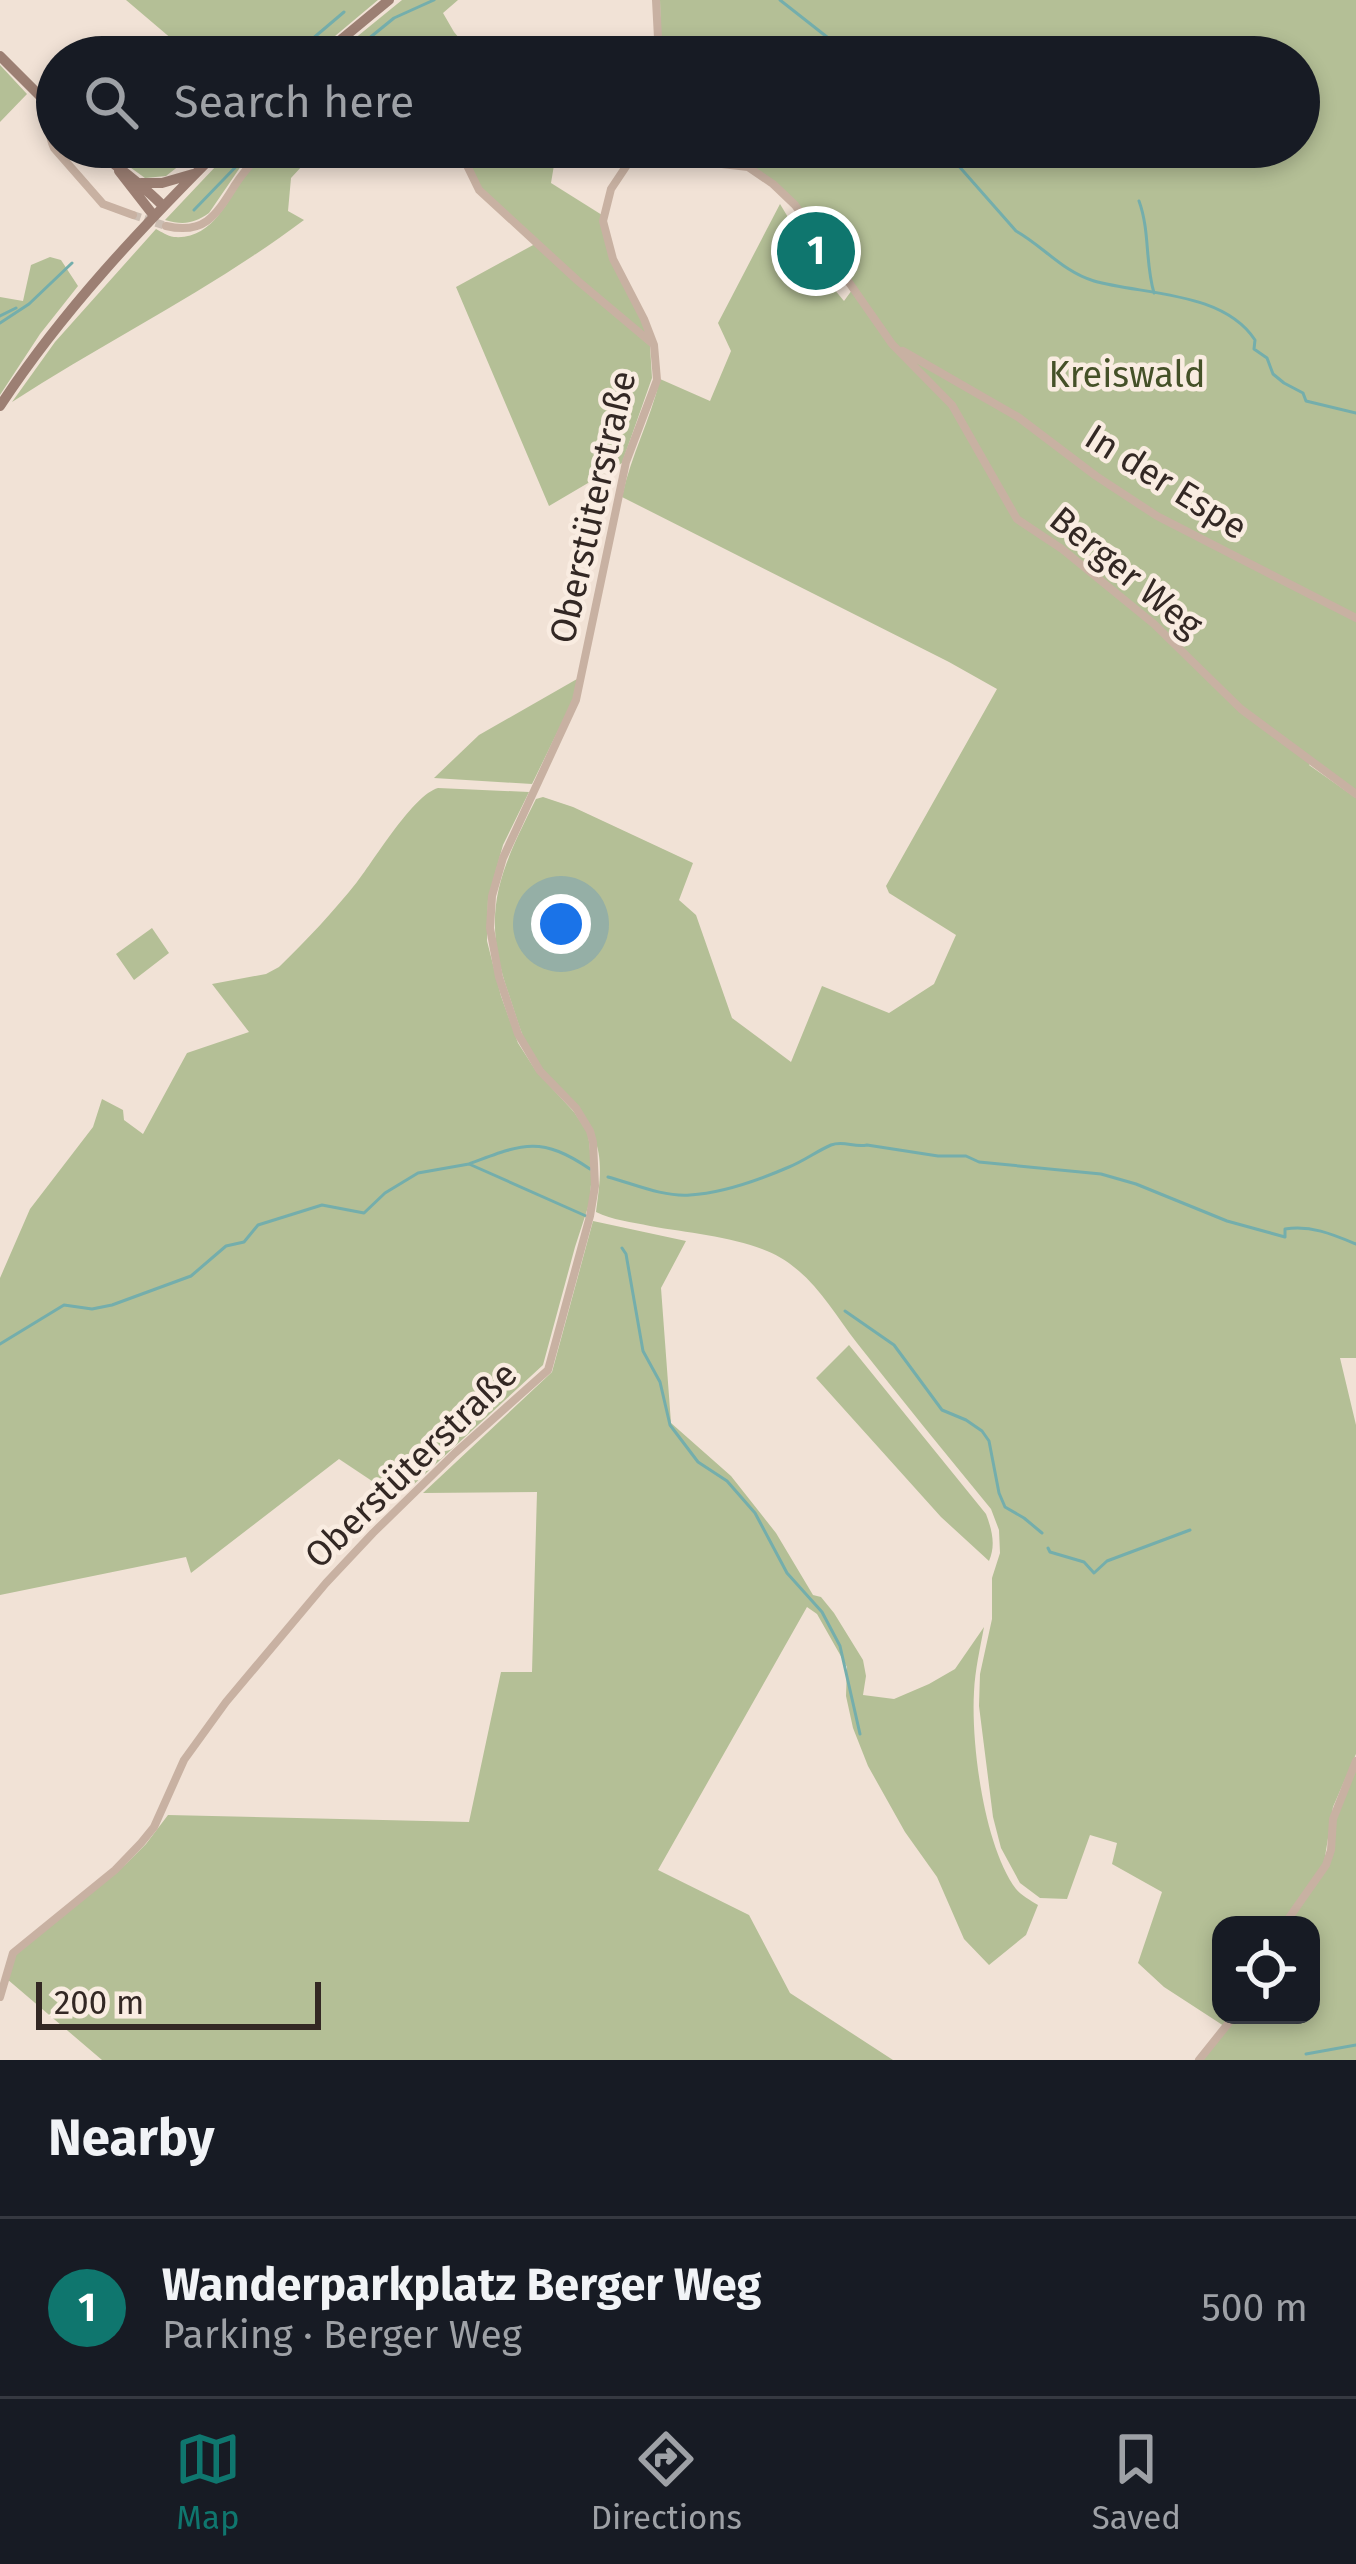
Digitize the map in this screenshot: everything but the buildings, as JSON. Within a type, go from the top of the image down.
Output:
[{"type":"main road","points":[[345,36],[389,0]]},
{"type":"main road","points":[[0,56],[36,92]]},
{"type":"main road","points":[[0,406],[73,306],[201,168]]},
{"type":"main road","points":[[117,169],[141,183],[158,211]]},
{"type":"main road","points":[[117,169],[158,211]]},
{"type":"main road","points":[[141,183],[162,183],[196,173]]},
{"type":"street","points":[[656,0],[658,36]]},
{"type":"street","points":[[72,168],[103,204],[133,215]]},
{"type":"street","points":[[166,226],[191,230],[211,218],[246,168]]},
{"type":"street","points":[[468,168],[479,190],[654,345]]},
{"type":"street","name":"Oberstüterstraße","points":[[0,1996],[13,1953],[141,1843],[154,1827],[184,1760],[326,1583],[438,1469],[548,1370],[590,1216],[595,1186],[593,1142],[576,1108],[540,1071],[518,1034],[499,977],[490,928],[492,896],[503,858],[576,700],[626,462],[657,380],[654,345],[614,259],[603,221],[610,189],[625,168]]},
{"type":"street","name":"Berger Weg","points":[[749,168],[795,205],[892,344],[952,405],[1018,519],[1154,624],[1241,709],[1356,794]]},
{"type":"street","name":"In der Espe","points":[[892,344],[1018,417],[1157,516],[1356,618]]},
{"type":"street","points":[[1290,1916],[1326,1865],[1333,1819],[1356,1761]]},
{"type":"street","points":[[1199,2060],[1228,2024]]},
{"type":"green space","points":[[126,0],[378,0],[335,36],[168,36]]},
{"type":"green space","points":[[402,0],[458,0],[443,13],[457,36],[358,36]]},
{"type":"green space","name":"Kreiswald","points":[[660,0],[1356,0],[1356,790],[1313,760],[1309,765],[1356,798],[1356,1358],[1340,1358],[1356,1425],[1356,1754],[1333,1807],[1324,1863],[1287,1916],[1212,1916],[1212,2018],[1164,1987],[1138,1963],[1162,1892],[1112,1864],[1117,1843],[1090,1835],[1067,1899],[1040,1898],[1020,1883],[1001,1848],[979,1706],[980,1674],[992,1619],[992,1578],[1000,1553],[999,1530],[991,1509],[795,1268],[767,1251],[739,1242],[596,1212],[597,1146],[581,1116],[525,1041],[500,966],[495,916],[512,849],[536,799],[543,797],[693,863],[679,900],[696,915],[732,1018],[791,1062],[822,986],[889,1013],[934,984],[956,935],[889,893],[886,886],[997,689],[622,497],[660,379],[710,401],[731,351],[718,323],[780,204],[844,301],[852,290],[796,203],[753,168],[1320,168],[1320,36],[661,36]]},
{"type":"green space","points":[[0,65],[27,94],[0,122]]},
{"type":"green space","points":[[131,168],[176,168],[166,176],[145,178]]},
{"type":"green space","points":[[214,168],[240,168],[209,213],[188,222],[165,220]]},
{"type":"green space","points":[[251,168],[300,168],[291,178],[288,211],[304,220],[233,269],[12,402],[55,342],[156,229],[171,236],[199,232],[224,207]]},
{"type":"green space","points":[[471,168],[554,168],[551,183],[602,215],[649,337],[579,278],[481,188]]},
{"type":"green space","points":[[535,244],[650,346],[652,378],[622,463],[549,506],[456,287]]},
{"type":"green space","points":[[50,257],[61,260],[78,286],[0,395],[0,297],[23,301],[31,265]]},
{"type":"green space","points":[[577,679],[573,700],[532,784],[434,778],[479,735]]},
{"type":"green space","points":[[438,788],[529,792],[503,845],[488,899],[487,941],[518,1043],[588,1133],[592,1168],[590,1201],[543,1365],[412,1486],[394,1480],[375,1483],[339,1459],[191,1573],[186,1557],[0,1595],[0,1278],[30,1209],[93,1127],[102,1099],[123,1110],[124,1120],[143,1134],[187,1053],[249,1032],[212,984],[279,967],[348,893],[417,802]]},
{"type":"green space","points":[[152,928],[169,953],[134,980],[116,954]]},
{"type":"green space","points":[[593,1221],[686,1241],[661,1288],[671,1423],[731,1476],[776,1533],[813,1595],[821,1597],[834,1613],[863,1660],[863,1695],[894,1699],[929,1684],[955,1669],[984,1627],[974,1692],[978,1766],[988,1821],[1005,1870],[1018,1891],[1038,1905],[1026,1935],[989,1965],[964,1939],[937,1877],[868,1766],[846,1696],[847,1667],[817,1614],[807,1607],[658,1870],[749,1915],[790,1993],[893,2060],[102,2060],[7,1979],[15,1955],[126,1864],[168,1815],[469,1822],[501,1672],[532,1672],[537,1492],[423,1493],[552,1372]]},
{"type":"green space","points":[[849,1345],[986,1514],[992,1538],[989,1561],[941,1517],[816,1378]]},
{"type":"green space","points":[[1356,1769],[1356,2060],[1201,2060],[1230,2024],[1320,2024],[1320,1916],[1293,1916],[1328,1867],[1335,1819]]},
{"type":"waterway","points":[[372,36],[394,18],[434,0]]},
{"type":"waterway","points":[[780,0],[826,36]]},
{"type":"waterway","points":[[316,36],[344,12]]},
{"type":"waterway","points":[[194,210],[235,168]]},
{"type":"waterway","points":[[960,168],[1016,231],[1073,272],[1094,281],[1181,297],[1223,312],[1255,340],[1254,349],[1267,358],[1273,374],[1303,393],[1306,401],[1356,413]]},
{"type":"waterway","points":[[1139,201],[1154,293]]},
{"type":"waterway","points":[[0,323],[29,304],[72,263]]},
{"type":"waterway","points":[[0,316],[16,308]]},
{"type":"waterway","points":[[608,1177],[669,1194],[703,1194],[766,1177],[831,1145],[867,1145],[1101,1174],[1227,1221],[1285,1237],[1285,1229],[1304,1228],[1356,1244]]},
{"type":"waterway","points":[[469,1164],[531,1146],[557,1151],[590,1169]]},
{"type":"waterway","points":[[0,1344],[64,1305],[92,1309],[112,1305],[191,1276],[226,1246],[244,1242],[258,1225],[322,1205],[364,1213],[418,1173],[469,1164],[586,1216]]},
{"type":"waterway","points":[[622,1248],[643,1351],[660,1382],[670,1425],[698,1462],[727,1481],[755,1513],[787,1573],[822,1612],[840,1646],[860,1734]]},
{"type":"waterway","points":[[845,1311],[894,1345],[942,1410],[982,1431],[989,1441],[1005,1507],[1042,1533]]},
{"type":"waterway","points":[[1048,1548],[1084,1562],[1094,1573],[1107,1561],[1190,1530]]},
{"type":"waterway","points":[[1306,2054],[1356,2045]]},
{"type":"tunnel","points":[[133,215],[166,226]]},
{"type":"place","name":"Wanderparkplatz Berger Weg","points":[[816,251]]}]
